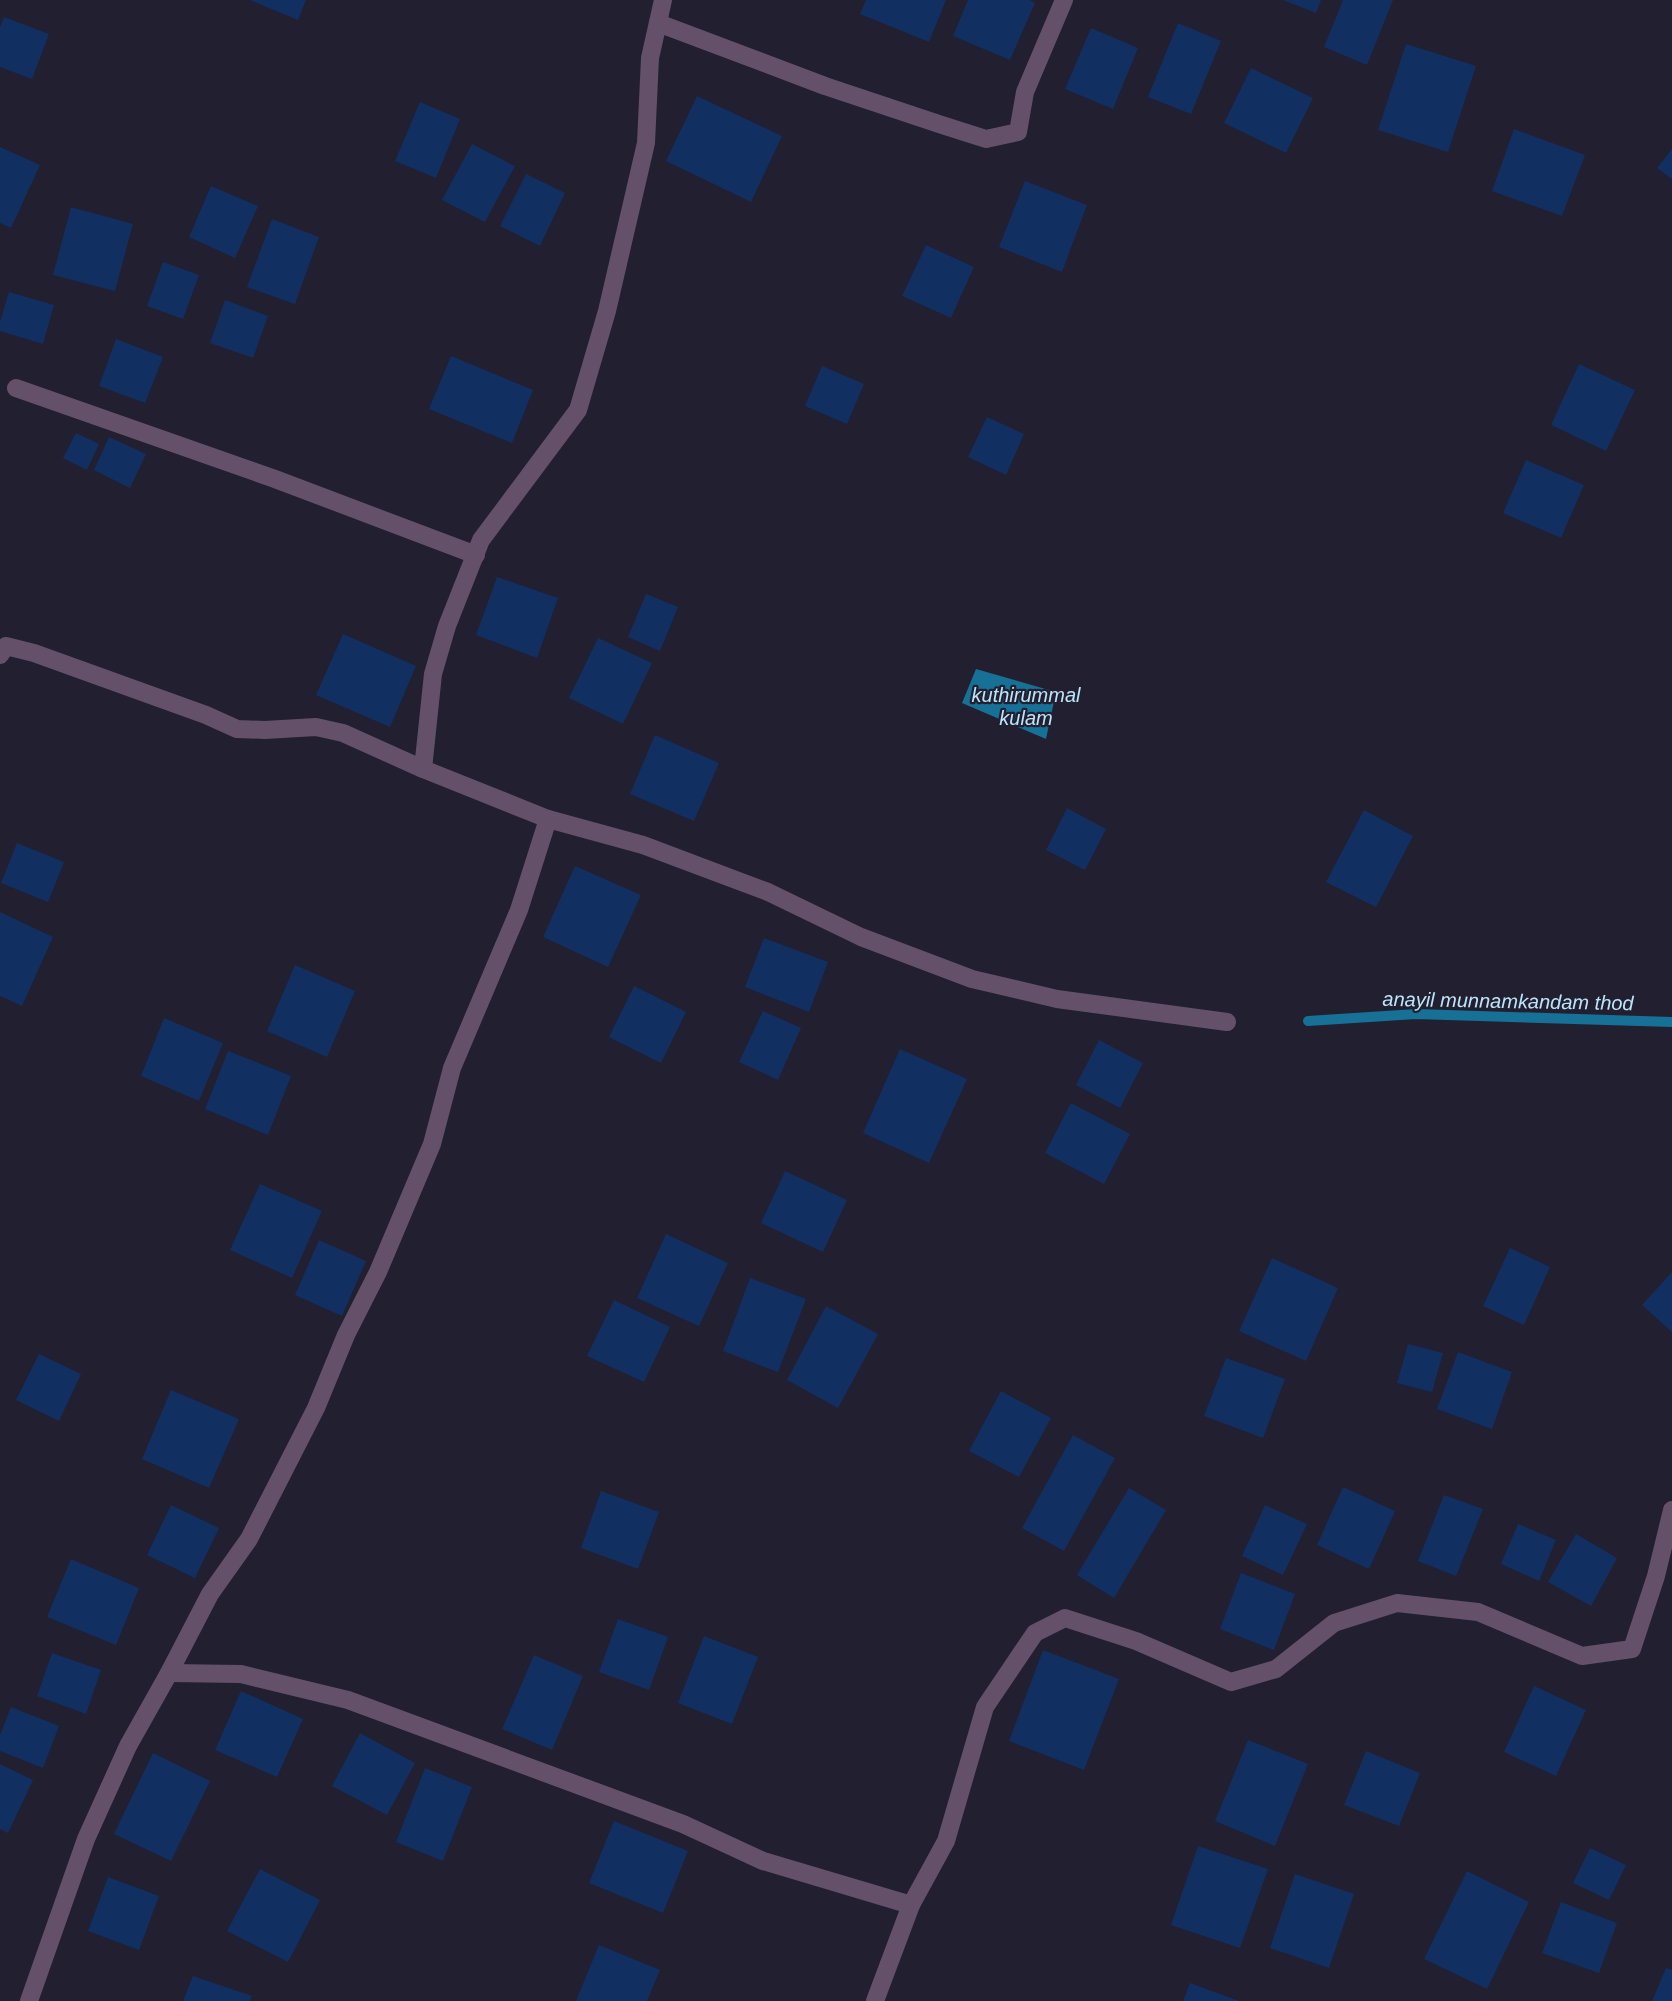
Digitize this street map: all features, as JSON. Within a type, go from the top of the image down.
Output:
[{"type":"street","points":[[423,769],[433,674],[447,626],[481,540],[578,410],[608,311],[646,143],[650,58],[663,0]]},
{"type":"street","points":[[658,23],[825,86],[986,139],[1018,132],[1025,92],[1065,0]]},
{"type":"street","points":[[16,388],[275,479],[476,555]]},
{"type":"street","points":[[0,655],[6,646],[34,654],[206,715],[237,729],[316,727],[343,733],[423,769],[548,819],[643,845],[768,892],[861,937],[972,979],[1056,999],[1227,1022]]},
{"type":"street","points":[[29,2001],[86,1839],[128,1746],[210,1594],[249,1539],[315,1408],[346,1335],[378,1272],[432,1144],[452,1068],[519,910],[548,819]]},
{"type":"street","points":[[875,2001],[911,1905],[946,1841],[985,1707],[1035,1633],[1065,1618],[1136,1641],[1231,1682],[1276,1669],[1334,1623],[1396,1603],[1478,1612],[1582,1656],[1632,1649],[1656,1576],[1672,1510]]},
{"type":"street","points":[[169,1673],[241,1674],[348,1700],[683,1824],[762,1861],[911,1905]]},
{"type":"water","name":"kuthirummal kulam","points":[[976,669],[1056,692],[1046,739],[962,703]]},
{"type":"building","points":[[250,0],[306,0],[298,20]]},
{"type":"building","points":[[866,0],[946,0],[929,42],[860,14]]},
{"type":"building","points":[[968,0],[1029,0],[1035,3],[1010,60],[953,36]]},
{"type":"building","points":[[1283,0],[1321,0],[1316,13]]},
{"type":"building","points":[[1343,0],[1393,0],[1367,65],[1324,47]]},
{"type":"building","points":[[4,17],[49,34],[32,79],[0,67],[0,27]]},
{"type":"building","points":[[1178,23],[1221,41],[1191,114],[1148,97]]},
{"type":"building","points":[[1091,28],[1138,48],[1113,109],[1065,89]]},
{"type":"building","points":[[1406,44],[1476,66],[1448,152],[1378,130]]},
{"type":"building","points":[[1251,68],[1313,98],[1286,153],[1224,123]]},
{"type":"building","points":[[697,96],[782,136],[751,202],[666,161]]},
{"type":"building","points":[[420,102],[460,119],[436,178],[395,161]]},
{"type":"building","points":[[1514,129],[1585,155],[1562,216],[1492,191]]},
{"type":"building","points":[[472,144],[515,166],[485,222],[442,200]]},
{"type":"building","points":[[0,147],[40,165],[11,228],[0,223]]},
{"type":"building","points":[[1672,149],[1672,179],[1657,168]]},
{"type":"building","points":[[526,174],[565,193],[540,246],[500,226]]},
{"type":"building","points":[[1025,181],[1087,205],[1062,272],[999,247]]},
{"type":"building","points":[[211,186],[258,206],[235,258],[189,237]]},
{"type":"building","points":[[71,207],[133,224],[115,291],[53,275]]},
{"type":"building","points":[[272,219],[319,237],[295,304],[247,287]]},
{"type":"building","points":[[926,245],[974,267],[951,318],[902,296]]},
{"type":"building","points":[[163,262],[199,275],[183,319],[147,306]]},
{"type":"building","points":[[9,292],[54,305],[43,344],[0,331],[0,322]]},
{"type":"building","points":[[225,300],[268,316],[253,358],[210,343]]},
{"type":"building","points":[[116,339],[163,357],[145,403],[99,386]]},
{"type":"building","points":[[451,356],[533,390],[512,443],[429,409]]},
{"type":"building","points":[[1579,364],[1635,390],[1606,451],[1551,425]]},
{"type":"building","points":[[822,366],[864,384],[847,424],[805,406]]},
{"type":"building","points":[[987,417],[1024,434],[1006,475],[968,457]]},
{"type":"building","points":[[76,433],[99,444],[87,470],[63,458]]},
{"type":"building","points":[[109,437],[146,454],[130,488],[94,470]]},
{"type":"building","points":[[1526,460],[1584,485],[1561,538],[1503,513]]},
{"type":"building","points":[[497,577],[558,598],[537,658],[476,635]]},
{"type":"building","points":[[646,594],[678,607],[660,651],[628,637]]},
{"type":"building","points":[[343,634],[416,666],[390,727],[316,695]]},
{"type":"building","points":[[598,638],[652,663],[623,724],[569,698]]},
{"type":"building","points":[[655,735],[719,763],[694,821],[630,794]]},
{"type":"building","points":[[1067,808],[1106,829],[1085,870],[1046,850]]},
{"type":"building","points":[[1364,810],[1413,836],[1376,907],[1326,882]]},
{"type":"building","points":[[17,843],[64,862],[48,902],[1,883]]},
{"type":"building","points":[[575,866],[641,895],[608,967],[543,937]]},
{"type":"building","points":[[0,912],[53,937],[22,1006],[0,996]]},
{"type":"building","points":[[764,938],[828,962],[809,1012],[745,987]]},
{"type":"building","points":[[295,965],[355,991],[327,1057],[267,1031]]},
{"type":"building","points":[[634,986],[686,1012],[661,1063],[609,1037]]},
{"type":"building","points":[[763,1011],[801,1028],[778,1080],[739,1062]]},
{"type":"building","points":[[164,1018],[223,1043],[199,1101],[141,1076]]},
{"type":"building","points":[[1099,1040],[1143,1063],[1120,1108],[1076,1085]]},
{"type":"building","points":[[900,1049],[967,1079],[929,1163],[863,1133]]},
{"type":"building","points":[[228,1051],[291,1076],[268,1135],[205,1109]]},
{"type":"building","points":[[1071,1103],[1130,1134],[1104,1184],[1045,1153]]},
{"type":"building","points":[[785,1171],[847,1200],[823,1252],[761,1223]]},
{"type":"building","points":[[260,1184],[322,1211],[292,1278],[230,1250]]},
{"type":"building","points":[[666,1234],[728,1263],[699,1326],[637,1298]]},
{"type":"building","points":[[319,1240],[366,1261],[342,1316],[295,1295]]},
{"type":"building","points":[[1510,1248],[1550,1267],[1524,1325],[1483,1306]]},
{"type":"building","points":[[1272,1258],[1338,1288],[1306,1361],[1239,1331]]},
{"type":"building","points":[[1672,1272],[1672,1332],[1642,1305]]},
{"type":"building","points":[[750,1278],[806,1299],[778,1372],[723,1351]]},
{"type":"building","points":[[614,1300],[670,1327],[644,1382],[587,1356]]},
{"type":"building","points":[[826,1306],[878,1334],[838,1408],[787,1380]]},
{"type":"building","points":[[1408,1344],[1443,1353],[1432,1392],[1397,1383]]},
{"type":"building","points":[[1458,1352],[1512,1372],[1492,1429],[1437,1409]]},
{"type":"building","points":[[39,1354],[81,1374],[59,1421],[16,1400]]},
{"type":"building","points":[[1226,1358],[1285,1379],[1263,1438],[1204,1416]]},
{"type":"building","points":[[171,1390],[239,1419],[209,1488],[142,1459]]},
{"type":"building","points":[[1001,1391],[1051,1418],[1019,1477],[969,1451]]},
{"type":"building","points":[[1073,1435],[1115,1458],[1064,1551],[1022,1528]]},
{"type":"building","points":[[1343,1487],[1395,1511],[1369,1569],[1317,1545]]},
{"type":"building","points":[[1129,1488],[1166,1510],[1114,1598],[1077,1575]]},
{"type":"building","points":[[601,1491],[659,1512],[638,1569],[581,1548]]},
{"type":"building","points":[[1444,1495],[1483,1509],[1456,1576],[1418,1561]]},
{"type":"building","points":[[171,1505],[219,1528],[195,1578],[147,1555]]},
{"type":"building","points":[[1265,1505],[1307,1524],[1283,1575],[1242,1556]]},
{"type":"building","points":[[1518,1524],[1556,1540],[1539,1581],[1501,1564]]},
{"type":"building","points":[[1576,1534],[1617,1558],[1591,1606],[1548,1582]]},
{"type":"building","points":[[71,1559],[139,1588],[116,1645],[47,1617]]},
{"type":"building","points":[[1241,1573],[1295,1594],[1274,1650],[1220,1629]]},
{"type":"building","points":[[618,1619],[668,1637],[649,1690],[599,1672]]},
{"type":"building","points":[[704,1636],[758,1657],[732,1724],[678,1703]]},
{"type":"building","points":[[1043,1650],[1119,1679],[1084,1770],[1009,1741]]},
{"type":"building","points":[[52,1653],[101,1670],[86,1714],[37,1696]]},
{"type":"building","points":[[534,1655],[583,1676],[552,1750],[502,1729]]},
{"type":"building","points":[[1534,1686],[1586,1710],[1556,1776],[1504,1752]]},
{"type":"building","points":[[241,1691],[303,1719],[277,1777],[215,1750]]},
{"type":"building","points":[[11,1707],[59,1726],[43,1768],[0,1751],[0,1735]]},
{"type":"building","points":[[360,1733],[415,1763],[387,1815],[332,1786]]},
{"type":"building","points":[[1248,1740],[1308,1764],[1275,1846],[1215,1821]]},
{"type":"building","points":[[1366,1751],[1420,1773],[1399,1826],[1344,1805]]},
{"type":"building","points":[[153,1753],[210,1781],[171,1861],[114,1834]]},
{"type":"building","points":[[0,1764],[33,1780],[8,1833],[0,1829]]},
{"type":"building","points":[[425,1768],[472,1787],[443,1861],[396,1842]]},
{"type":"building","points":[[614,1821],[688,1851],[663,1913],[589,1883]]},
{"type":"building","points":[[1198,1846],[1268,1869],[1240,1948],[1171,1925]]},
{"type":"building","points":[[1590,1848],[1626,1865],[1609,1900],[1573,1883]]},
{"type":"building","points":[[260,1869],[320,1900],[288,1962],[227,1931]]},
{"type":"building","points":[[1467,1871],[1529,1902],[1487,1989],[1424,1959]]},
{"type":"building","points":[[1295,1874],[1354,1894],[1329,1968],[1270,1948]]},
{"type":"building","points":[[108,1877],[159,1896],[139,1950],[88,1931]]},
{"type":"building","points":[[1561,1902],[1617,1923],[1599,1973],[1542,1953]]},
{"type":"building","points":[[599,1945],[660,1970],[647,2001],[576,2001]]},
{"type":"building","points":[[1666,1968],[1672,1970],[1672,2001],[1652,2001]]},
{"type":"building","points":[[193,1976],[252,1996],[250,2001],[183,2001]]},
{"type":"building","points":[[1190,1983],[1239,2001],[1183,2001]]},
{"type":"waterway","name":"anayil munnamkandam thod","points":[[1308,1021],[1416,1014],[1672,1022]]}]
